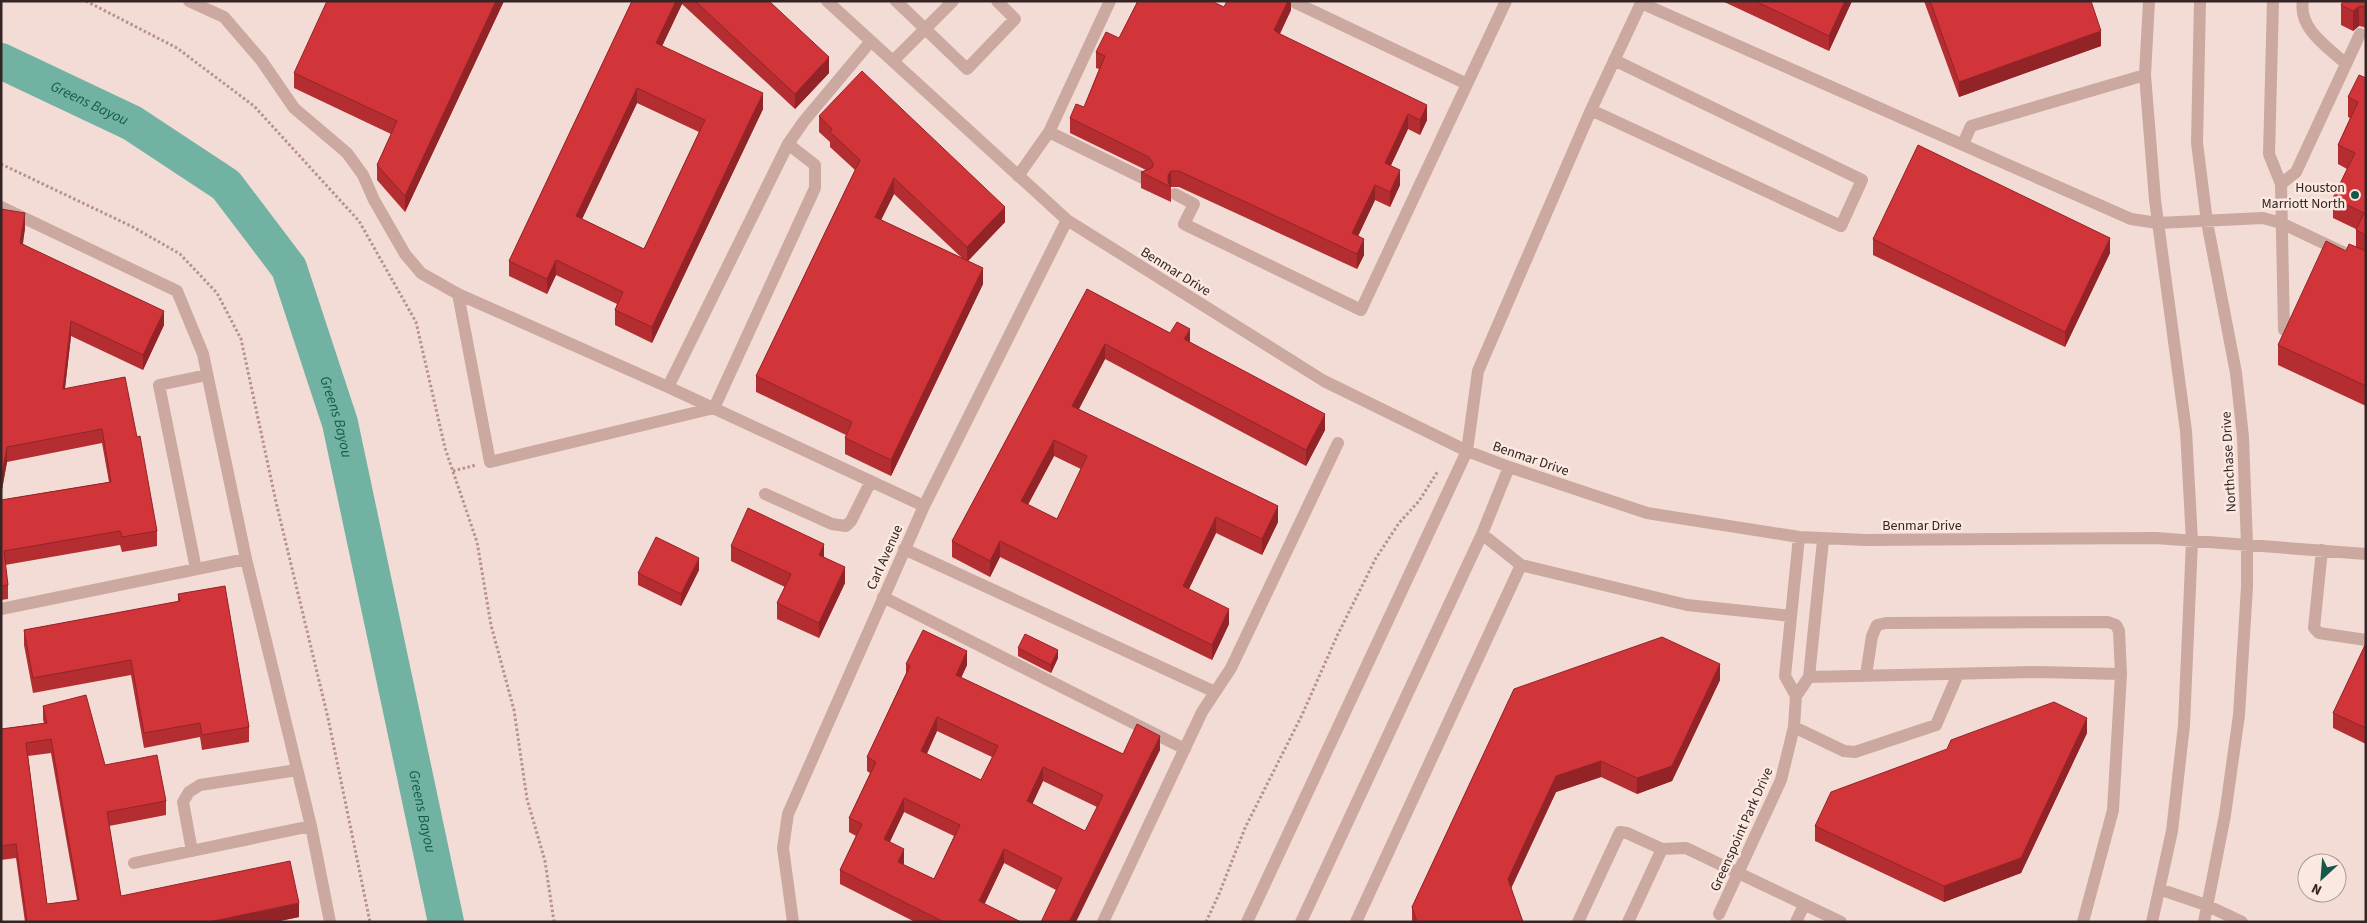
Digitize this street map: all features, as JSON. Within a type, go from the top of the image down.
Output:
[{"type":"street","points":[[189,1],[224,18],[261,60],[294,108],[347,153],[363,175],[374,200],[405,254],[421,273],[458,294],[668,387],[924,506]]},
{"type":"street","name":"Benmar Drive","points":[[828,1],[1066,220],[1324,381],[1467,450],[1509,467],[1647,513],[1823,540],[2156,538],[2366,554]]},
{"type":"street","points":[[896,1],[967,69],[1015,19],[997,1]]},
{"type":"street","points":[[893,61],[953,1]]},
{"type":"street","points":[[1018,176],[1049,132],[1110,1]]},
{"type":"street","points":[[1292,1],[1467,84]]},
{"type":"street","points":[[1175,194],[1194,204],[1184,224],[1360,310],[1506,1]]},
{"type":"street","points":[[2149,1],[2146,75],[2158,223],[2186,431],[2192,541],[2184,725],[2172,831],[2152,922]]},
{"type":"street","name":"Northchase Drive","points":[[2200,1],[2197,143],[2207,222],[2236,373],[2243,437],[2247,545],[2239,715],[2225,815],[2204,922]]},
{"type":"street","points":[[2273,1],[2269,154],[2281,184],[2284,330]]},
{"type":"street","points":[[2303,1],[2302,9],[2308,29],[2346,64]]},
{"type":"street","points":[[1247,922],[1467,450],[1478,371],[1591,110],[1641,2],[2132,219],[2158,223],[2263,218],[2281,223],[2366,263]]},
{"type":"street","points":[[2281,184],[2296,172],[2360,34]]},
{"type":"street","points":[[668,387],[788,144],[804,121],[871,41]]},
{"type":"street","points":[[1591,110],[1842,226],[1862,180],[1614,60]]},
{"type":"street","points":[[1963,144],[1971,126],[2146,75]]},
{"type":"street","points":[[1049,132],[1145,180]]},
{"type":"street","points":[[714,408],[815,188],[815,166],[788,144]]},
{"type":"street","points":[[1,207],[177,291],[203,354],[246,559],[311,826],[330,922]]},
{"type":"street","name":"Carl Avenue","points":[[793,922],[783,848],[788,814],[924,506],[1066,220]]},
{"type":"street","points":[[458,294],[490,462],[714,408]]},
{"type":"street","points":[[196,569],[158,385],[208,376]]},
{"type":"street","points":[[1103,922],[1202,712],[1232,668],[1338,444]]},
{"type":"street","points":[[1301,922],[1482,534],[1509,467]]},
{"type":"street","points":[[765,494],[832,524],[846,526],[851,522],[871,481]]},
{"type":"street","points":[[1482,534],[1521,565],[1687,605],[1791,616]]},
{"type":"street","name":"Greenspoint Park Drive","points":[[1718,914],[1782,780],[1794,728],[1796,696],[1785,676],[1799,537]]},
{"type":"street","points":[[1796,696],[1809,677],[1823,540]]},
{"type":"street","points":[[904,549],[1215,692]]},
{"type":"street","points":[[2322,550],[2314,628],[2319,633],[2366,640]]},
{"type":"street","points":[[1,609],[246,559]]},
{"type":"street","points":[[1356,922],[1521,565]]},
{"type":"street","points":[[883,597],[1185,749]]},
{"type":"street","points":[[1866,675],[1872,636],[1877,625],[1886,623],[2108,622],[2116,625],[2119,631],[2121,674],[2113,810],[2083,922]]},
{"type":"street","points":[[1809,677],[2038,672],[2121,674]]},
{"type":"street","points":[[1794,728],[1844,751],[1855,752],[1936,725],[1958,674]]},
{"type":"street","points":[[192,851],[183,802],[189,792],[200,785],[297,770]]},
{"type":"street","points":[[134,863],[311,826]]},
{"type":"street","points":[[1578,922],[1620,832],[1627,833],[1662,849],[1686,848],[1841,922]]},
{"type":"street","points":[[1628,922],[1662,849]]},
{"type":"street","points":[[2159,889],[2206,905],[2242,922]]},
{"type":"street","points":[[1796,922],[1804,905]]},
{"type":"path","points":[[86,1],[177,48],[254,106],[359,221],[416,322],[445,448],[477,542],[491,625],[514,710],[527,799],[545,861],[554,922]]},
{"type":"path","points":[[453,471],[490,462]]},
{"type":"path","points":[[1206,922],[1220,894],[1245,828],[1302,715],[1337,636],[1376,558],[1399,523],[1419,501],[1443,462],[1459,468]]},
{"type":"building","points":[[327,1],[496,1],[405,196],[377,165],[397,121],[294,73]]},
{"type":"building","points":[[632,1],[676,1],[656,43],[763,93],[652,327],[615,310],[623,292],[556,260],[547,279],[509,261]],"holes":[[[637,88],[705,120],[644,249],[576,216]]]},
{"type":"building","points":[[695,1],[769,1],[829,57],[795,94]]},
{"type":"building","points":[[1138,1],[1211,1],[1224,7],[1227,1],[1288,1],[1274,30],[1278,33],[1427,105],[1420,120],[1408,114],[1385,163],[1400,170],[1390,192],[1375,185],[1352,233],[1364,239],[1357,254],[1179,171],[1171,171],[1168,175],[1168,182],[1171,187],[1141,172],[1152,168],[1153,163],[1149,157],[1070,118],[1076,104],[1084,107],[1105,56],[1096,52],[1106,32],[1119,38]]},
{"type":"building","points":[[1755,1],[1845,1],[1829,36]]},
{"type":"building","points":[[1930,1],[2091,1],[2101,31],[1959,82]]},
{"type":"building","points":[[2343,1],[2366,1],[2366,10],[2364,7],[2359,6],[2353,11],[2341,5]]},
{"type":"building","points":[[862,71],[1005,207],[967,247],[894,178],[875,217],[983,268],[891,460],[845,438],[852,422],[756,376],[860,160],[830,132],[832,129],[819,116]]},
{"type":"building","name":"Houston Marriott North","points":[[2359,75],[2366,78],[2366,235],[2356,230],[2364,213],[2333,198],[2355,153],[2338,145],[2358,102],[2348,97]]},
{"type":"building","points":[[1918,145],[2110,238],[2065,332],[1873,239]]},
{"type":"building","points":[[1,209],[25,213],[20,243],[164,311],[143,355],[71,321],[63,389],[125,377],[137,437],[140,436],[157,531],[122,537],[120,531],[4,551],[8,585],[1,586],[1,500],[111,482],[102,429],[7,447],[1,480]]},
{"type":"building","points":[[2326,241],[2346,251],[2349,244],[2366,251],[2366,386],[2278,345]]},
{"type":"building","points":[[1087,289],[1170,333],[1177,322],[1190,329],[1184,339],[1325,414],[1306,450],[1105,344],[1072,406],[1278,506],[1262,539],[1216,517],[1183,586],[1229,609],[1212,645],[1000,541],[990,561],[952,541]],"holes":[[[1054,440],[1087,456],[1057,519],[1021,501]]]},
{"type":"building","points":[[748,508],[824,544],[819,555],[845,567],[819,623],[777,603],[791,574],[731,546]]},
{"type":"building","points":[[656,537],[699,558],[681,594],[638,573]]},
{"type":"building","points":[[225,586],[249,727],[202,735],[200,723],[144,733],[131,660],[33,678],[24,630],[180,601],[178,594]]},
{"type":"building","points":[[923,630],[967,651],[956,675],[1123,754],[1137,724],[1160,736],[1069,922],[1041,922],[1062,878],[1004,849],[979,901],[1021,922],[944,922],[840,870],[862,824],[849,818],[876,762],[867,757],[910,666],[906,664]],"holes":[[[937,717],[998,746],[981,780],[921,751]],[[1043,767],[1103,795],[1085,831],[1027,801]],[[904,798],[960,825],[934,879],[898,862],[904,849],[884,839]]]},
{"type":"building","points":[[1025,634],[1058,650],[1051,665],[1018,648]]},
{"type":"building","points":[[1662,637],[1720,664],[1672,766],[1637,778],[1601,761],[1556,776],[1508,879],[1523,922],[1417,922],[1412,907],[1514,689]]},
{"type":"building","points":[[2366,643],[2366,728],[2333,713]]},
{"type":"building","points":[[86,695],[105,765],[157,755],[166,801],[107,812],[121,896],[290,861],[299,903],[209,922],[27,922],[16,844],[1,846],[1,729],[47,723],[43,706]],"holes":[[[51,739],[79,900],[47,904],[26,743]]]},
{"type":"building","points":[[2054,702],[2087,718],[2021,858],[1944,886],[1815,826],[1831,792],[1947,749],[1951,740]]},
{"type":"waterway","name":"Greens Bayou","points":[[1,61],[132,123],[226,185],[289,268],[340,423],[446,922]]},
{"type":"place","name":"Houston Marriott North","points":[[2355,195]]}]
